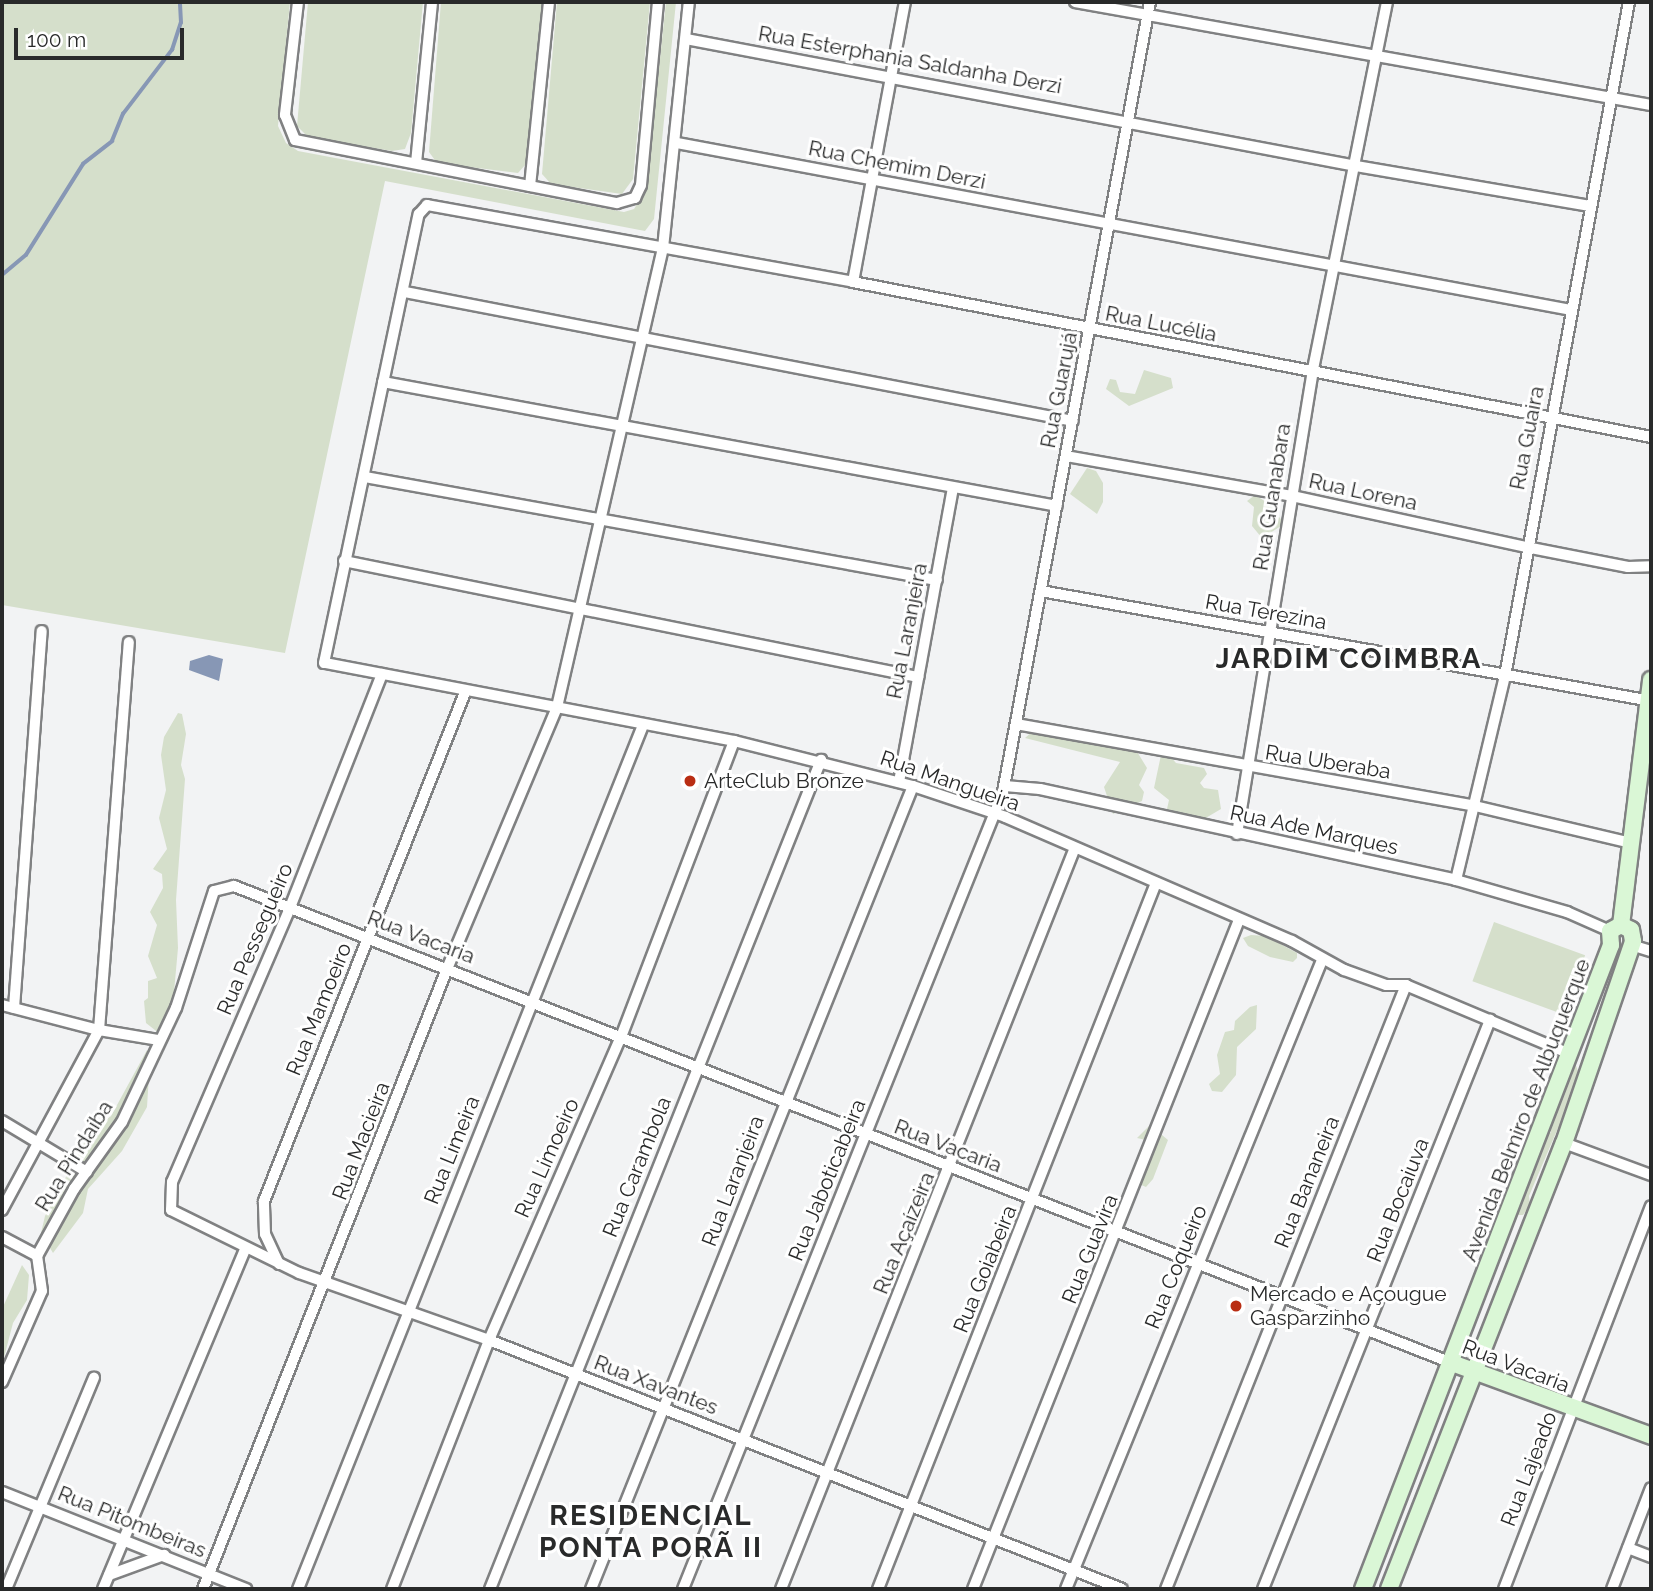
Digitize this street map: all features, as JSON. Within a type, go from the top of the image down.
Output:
[{"type":"main road","name":"Avenida Belmiro de Albuquerque","points":[[1363,1589],[1452,1363],[1614,934],[1631,844],[1651,680]]},
{"type":"main road","points":[[1614,934],[1619,950],[1631,945]]},
{"type":"main road","name":"Avenida Belmiro de Albuquerque","points":[[1389,1589],[1563,1143],[1631,945]]},
{"type":"main road","name":"Rua Vacaria","points":[[1452,1363],[1573,1410],[1651,1436]]},
{"type":"street","points":[[298,2],[285,115],[290,133],[304,143],[617,203],[635,198],[641,184],[658,2]]},
{"type":"street","points":[[415,163],[432,2]]},
{"type":"street","points":[[530,186],[549,2]]},
{"type":"street","name":"Rua Macieira","points":[[203,1589],[327,1283],[447,969],[557,707],[583,607],[600,519],[663,248],[677,143],[689,2]]},
{"type":"street","points":[[853,282],[905,2]]},
{"type":"street","points":[[1075,2],[1651,105]]},
{"type":"street","name":"Rua Guarujá","points":[[1005,786],[1150,2]]},
{"type":"street","name":"Rua Guanabara","points":[[1237,834],[1312,374],[1387,2]]},
{"type":"street","name":"Rua Guaira","points":[[1456,880],[1505,676],[1526,547],[1629,2]]},
{"type":"street","name":"Rua Esterphania Saldanha Derzi","points":[[686,39],[1128,120],[1356,166],[1589,206]]},
{"type":"street","name":"Rua Chemim Derzi","points":[[677,143],[1571,310]]},
{"type":"street","name":"Rua Lucélia","points":[[404,292],[419,214],[427,205],[853,282],[1312,374],[1651,438]]},
{"type":"street","points":[[918,677],[583,607],[344,561],[365,477],[404,292],[1073,421]]},
{"type":"street","points":[[383,382],[621,428],[1057,506]]},
{"type":"street","name":"Rua Lorena","points":[[1066,456],[1292,496],[1526,547],[1628,566],[1651,566]]},
{"type":"street","points":[[365,477],[937,580]]},
{"type":"street","name":"Rua Laranjeira","points":[[899,782],[953,488]]},
{"type":"street","name":"Rua Mangueira","points":[[344,561],[324,663],[734,741],[821,760],[913,786],[992,811],[1074,850],[1292,941],[1322,960],[1372,981],[1406,985],[1570,1054]]},
{"type":"street","name":"Rua Terezina","points":[[1041,591],[1650,701]]},
{"type":"street","points":[[14,1008],[41,631]]},
{"type":"street","points":[[2,1210],[36,1141],[99,1030],[130,642]]},
{"type":"street","name":"Rua Pessegueiro","points":[[176,1217],[169,1202],[173,1182],[290,908],[382,674]]},
{"type":"street","name":"Rua Mamoeiro","points":[[279,1264],[265,1234],[264,1201],[466,690]]},
{"type":"street","name":"Rua Uberaba","points":[[1016,724],[1248,768],[1475,806],[1631,844]]},
{"type":"street","name":"Rua Limeira","points":[[298,1589],[407,1310],[643,725]]},
{"type":"street","name":"Rua Limoeiro","points":[[391,1589],[489,1340],[621,1037],[734,741]]},
{"type":"street","name":"Rua Carambola","points":[[490,1589],[821,760]]},
{"type":"street","name":"Rua Laranjeira","points":[[591,1589],[666,1409],[784,1104],[913,786]]},
{"type":"street","name":"Rua Jaboticabeira","points":[[683,1589],[867,1137],[992,811],[1005,786]]},
{"type":"street","name":"Rua Ade Marques","points":[[1005,786],[1040,789],[1456,880],[1567,912],[1614,934]]},
{"type":"street","name":"Rua Açaízeira","points":[[781,1589],[950,1169],[1074,850]]},
{"type":"street","name":"Rua Goiabeira","points":[[878,1589],[1034,1201],[1156,883]]},
{"type":"street","name":"Rua Vacaria","points":[[234,886],[533,1002],[867,1137],[1452,1363]]},
{"type":"street","name":"Rua Pindaíba","points":[[37,1256],[87,1172],[121,1122],[176,1009],[214,891],[234,886]]},
{"type":"street","name":"Rua Guavira","points":[[973,1589],[1118,1233],[1239,920]]},
{"type":"street","points":[[1631,945],[1651,951]]},
{"type":"street","name":"Rua Coqueiro","points":[[1066,1589],[1322,960]]},
{"type":"street","name":"Rua Bananeira","points":[[1166,1589],[1406,985]]},
{"type":"street","points":[[2,1005],[99,1030],[159,1040]]},
{"type":"street","name":"Rua Bocaiuva","points":[[1263,1589],[1490,1020]]},
{"type":"street","points":[[2,1121],[87,1172]]},
{"type":"street","points":[[1563,1143],[1651,1175]]},
{"type":"street","name":"Rua Lajeado","points":[[1504,1589],[1651,1206]]},
{"type":"street","name":"Rua Xavantes","points":[[176,1217],[327,1283],[489,1340],[1122,1589]]},
{"type":"street","points":[[2,1237],[37,1256],[42,1291],[2,1382]]},
{"type":"street","points":[[103,1589],[245,1249]]},
{"type":"street","points":[[6,1589],[94,1378]]},
{"type":"street","points":[[1612,1589],[1651,1488]]},
{"type":"street","name":"Rua Pitombeiras","points":[[2,1492],[246,1589]]},
{"type":"street","points":[[1628,1548],[1651,1557]]},
{"type":"street","points":[[109,1574],[164,1555]]},
{"type":"green space","points":[[2,2],[290,2],[278,126],[286,143],[298,151],[624,212],[634,209],[646,190],[666,2],[676,2],[654,219],[645,231],[385,181],[285,653],[2,605]]},
{"type":"green space","points":[[308,2],[423,2],[411,133],[405,149],[392,151],[308,137],[297,126]]},
{"type":"green space","points":[[441,2],[543,2],[526,164],[518,173],[437,163],[429,152]]},
{"type":"green space","points":[[557,2],[650,2],[633,179],[622,194],[551,184],[542,174]]},
{"type":"green space","points":[[1144,370],[1171,378],[1173,388],[1129,406],[1106,389],[1110,379],[1116,380],[1120,392],[1135,394]]},
{"type":"green space","points":[[1087,468],[1096,471],[1103,483],[1103,502],[1097,514],[1070,494]]},
{"type":"green space","points":[[1255,495],[1271,505],[1284,524],[1262,538],[1252,526],[1254,507],[1247,501]]},
{"type":"green space","points":[[178,713],[182,714],[186,734],[181,765],[185,779],[176,900],[178,948],[173,1003],[160,1034],[146,1023],[144,1001],[148,998],[148,981],[157,978],[148,956],[157,925],[150,912],[163,888],[162,874],[153,869],[167,849],[159,818],[166,790],[161,755],[164,737]]},
{"type":"green space","points":[[1033,731],[1136,750],[1147,768],[1139,785],[1144,792],[1142,801],[1113,814],[1104,787],[1120,762],[1025,738]]},
{"type":"green space","points":[[1161,755],[1169,755],[1176,763],[1204,768],[1207,774],[1200,783],[1204,788],[1218,790],[1221,809],[1204,819],[1167,809],[1169,800],[1154,788]]},
{"type":"green space","points":[[1494,922],[1585,955],[1564,1014],[1472,981]]},
{"type":"green space","points":[[1251,935],[1266,936],[1297,953],[1297,958],[1293,962],[1270,957],[1248,946],[1243,938]]},
{"type":"green space","points":[[1257,1005],[1256,1029],[1237,1047],[1236,1075],[1222,1092],[1212,1091],[1209,1084],[1220,1074],[1217,1055],[1225,1032],[1234,1030],[1235,1021],[1250,1007]]},
{"type":"green space","points":[[147,1050],[150,1059],[147,1107],[122,1151],[88,1189],[83,1213],[53,1253],[41,1233],[45,1216],[90,1132],[111,1116]]},
{"type":"green space","points":[[1575,1063],[1578,1071],[1568,1106],[1580,1121],[1580,1131],[1572,1138],[1562,1125],[1558,1128],[1529,1196],[1530,1205],[1523,1215],[1514,1215],[1524,1181],[1532,1175],[1544,1130],[1551,1133],[1548,1118]]},
{"type":"green space","points":[[1150,1125],[1168,1140],[1153,1179],[1146,1187],[1139,1184],[1146,1140],[1137,1138]]},
{"type":"green space","points":[[22,1265],[29,1275],[27,1300],[13,1323],[2,1365],[2,1309]]},
{"type":"water","points":[[209,655],[223,659],[219,681],[189,670],[190,661]]},
{"type":"waterway","points":[[2,275],[26,255],[83,164],[112,141],[123,114],[172,50],[181,23],[180,2]]},
{"type":"place","name":"ArteClub Bronze","points":[[690,781]]},
{"type":"place","name":"Mercado e Açougue Gasparzinho","points":[[1236,1306]]},
{"type":"district","name":"JARDIM COIMBRA","points":[[1349,659]]},
{"type":"district","name":"RESIDENCIAL PONTA PORÃ II","points":[[651,1532]]}]
